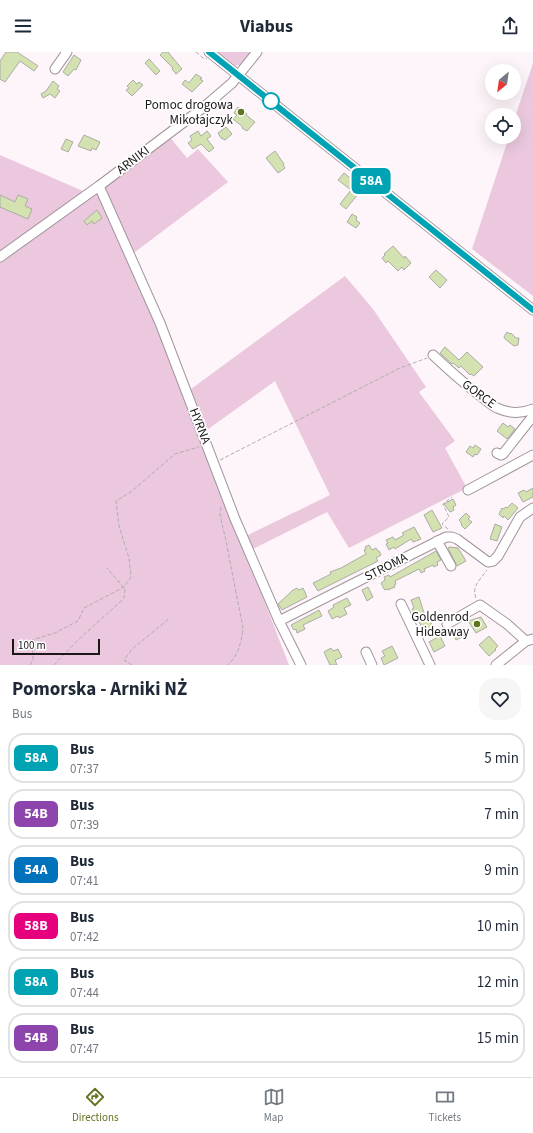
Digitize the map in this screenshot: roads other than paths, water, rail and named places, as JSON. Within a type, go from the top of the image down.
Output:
[{"type":"street","points":[[55,69],[67,52]]},
{"type":"street","name":"ARNIKI","points":[[0,257],[99,186],[204,106],[232,83],[257,52]]},
{"type":"street","points":[[209,55],[238,75],[533,310]]},
{"type":"street","name":"HYRNA","points":[[99,186],[160,323],[235,519],[279,621],[301,665]]},
{"type":"street","name":"GORCE","points":[[433,355],[461,382],[496,407],[508,412],[521,412],[533,409]]},
{"type":"street","points":[[497,453],[501,455],[503,454],[533,416]]},
{"type":"street","points":[[468,490],[533,455]]},
{"type":"street","name":"STROMA","points":[[279,621],[446,537],[452,537],[467,546],[484,560],[490,562],[494,561],[520,517],[533,508]]},
{"type":"street","points":[[437,541],[451,566]]},
{"type":"street","points":[[401,604],[430,665]]},
{"type":"street","points":[[447,624],[480,605],[529,640],[496,665]]},
{"type":"street","points":[[366,652],[372,665]]},
{"type":"place","name":"Pomoc drogowa Mikołajczyk","points":[[241,112]]},
{"type":"place","name":"Goldenrod Hideaway","points":[[477,624]]}]
